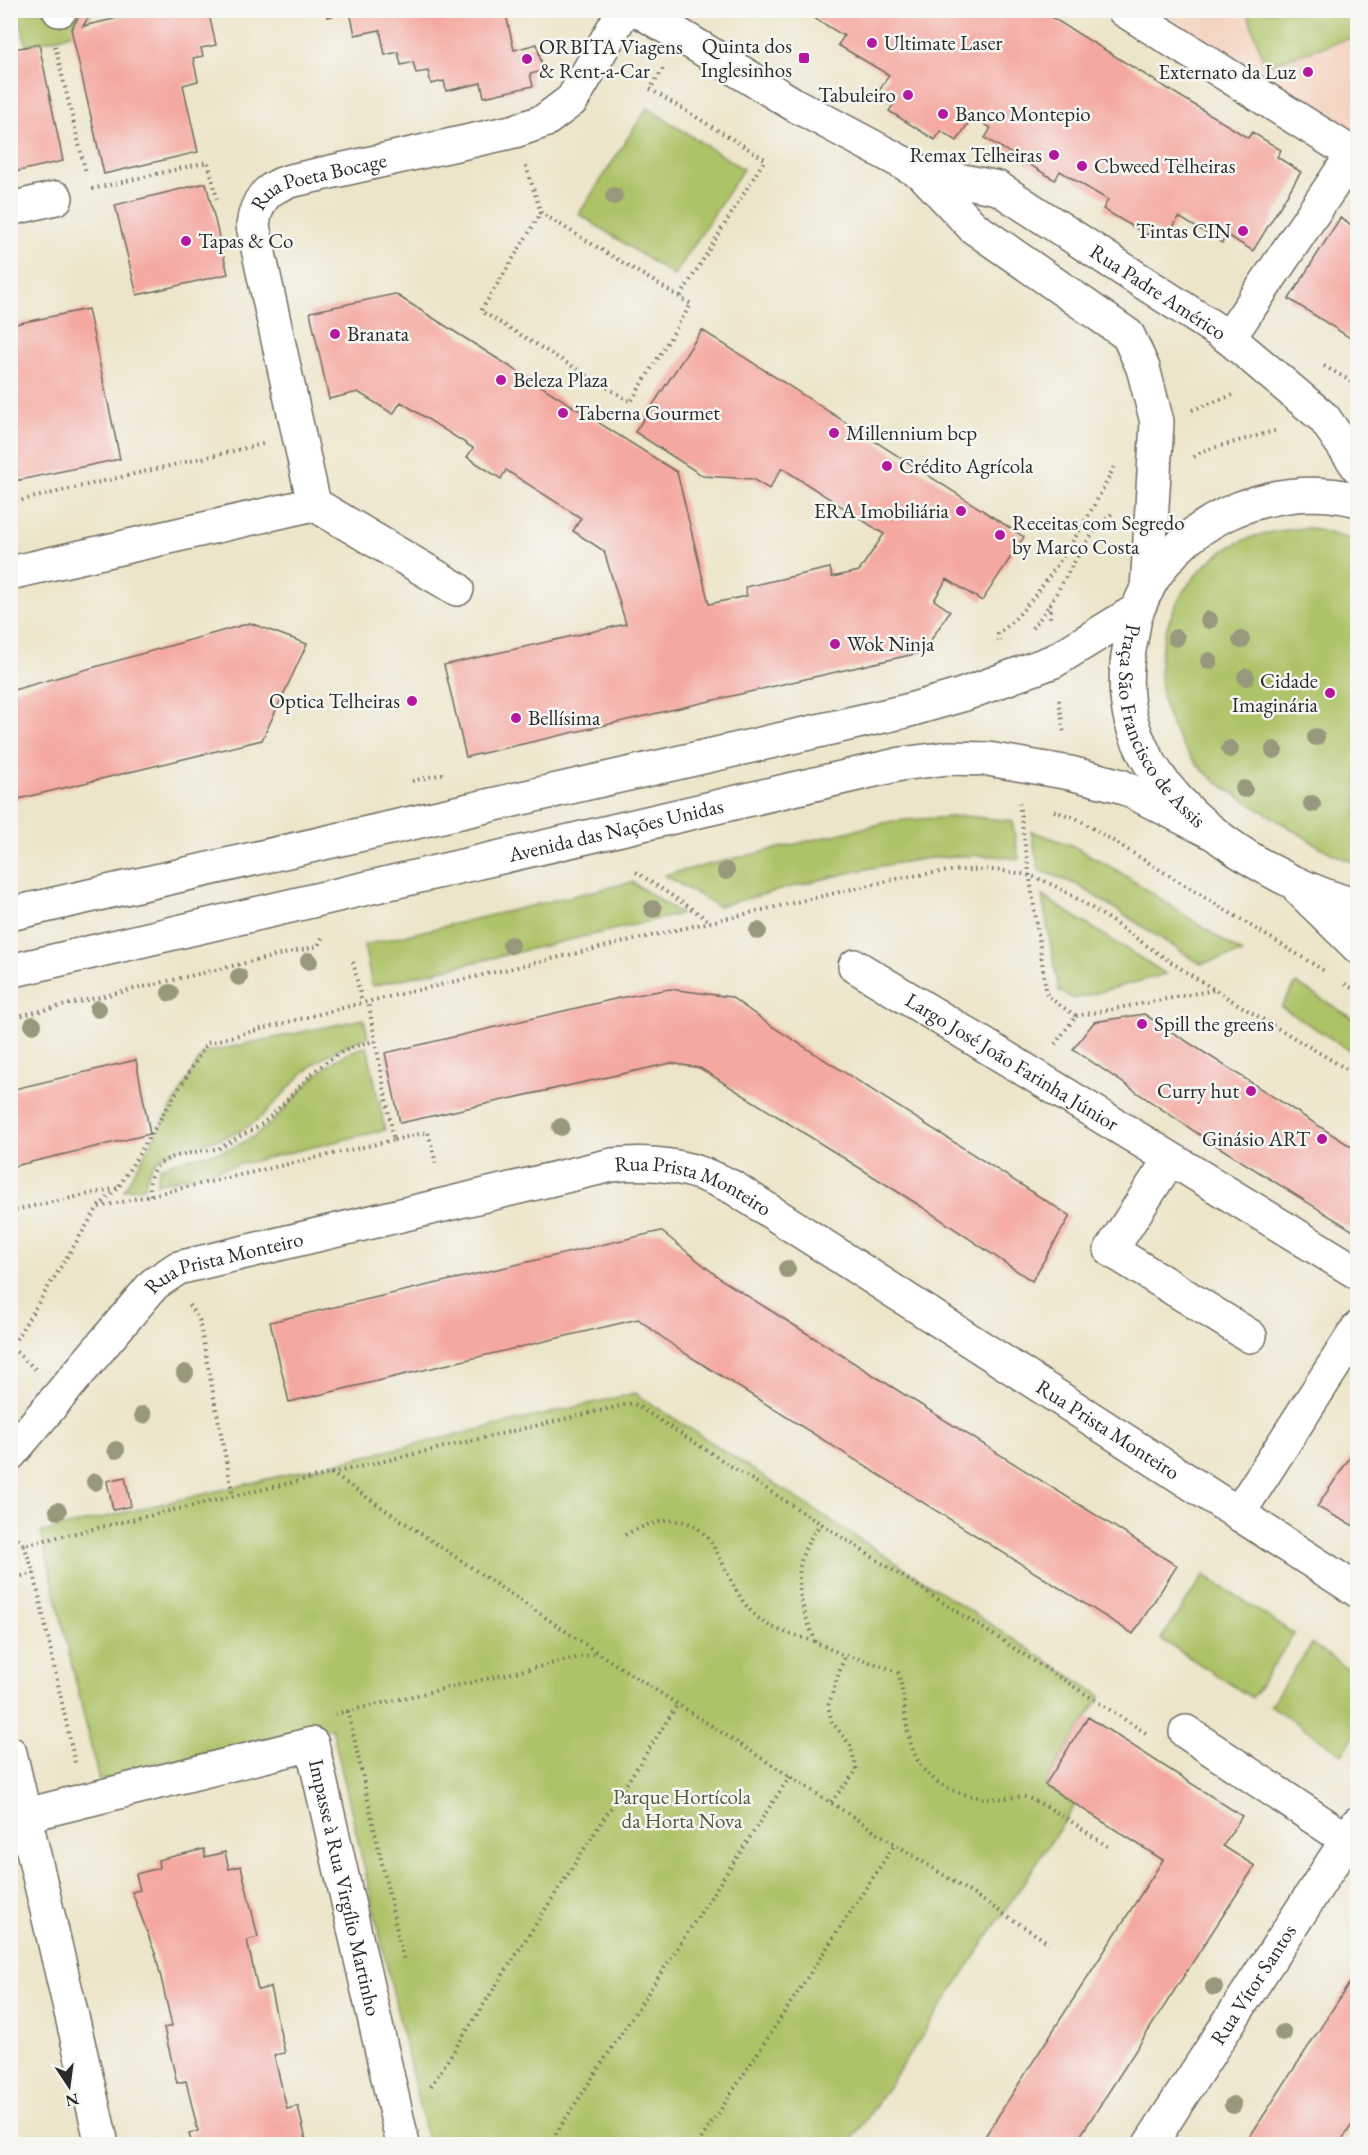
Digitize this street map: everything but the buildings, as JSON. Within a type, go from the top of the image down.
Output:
[{"type":"street","name":"Rua Poeta Bocage","points":[[314,504],[253,226],[260,199],[268,191],[290,181],[515,131],[543,121],[572,100],[624,10]]},
{"type":"street","name":"Rua Padre Américo","points":[[638,10],[795,105],[922,173],[998,189],[1229,338],[1324,418],[1358,467]]},
{"type":"street","points":[[1124,10],[1355,156],[1229,338]]},
{"type":"street","name":"Rua Padre Américo","points":[[922,173],[973,227],[1128,335],[1143,368],[1157,422],[1142,600]]},
{"type":"street","points":[[10,209],[56,198]]},
{"type":"street","name":"Praça São Francisco de Assis","points":[[1358,500],[1338,495],[1300,495],[1266,500],[1237,508],[1205,523],[1170,554],[1142,600],[1126,665],[1126,694],[1132,722],[1145,754],[1162,783],[1186,811],[1215,834],[1292,882],[1327,897],[1358,906]]},
{"type":"street","points":[[10,573],[314,504],[458,589]]},
{"type":"street","points":[[10,914],[906,711],[962,695],[1054,661],[1142,600]]},
{"type":"street","name":"Avenida das Nações Unidas","points":[[10,971],[889,767],[948,758],[988,759],[1070,773],[1121,786],[1215,834]]},
{"type":"street","points":[[1292,882],[1358,947]]},
{"type":"street","name":"Largo José João Farinha Júnior","points":[[855,966],[1358,1273]]},
{"type":"street","points":[[1170,1159],[1111,1250],[1250,1336]]},
{"type":"street","name":"Rua Prista Monteiro","points":[[10,1454],[154,1284],[169,1272],[187,1264],[445,1203],[633,1163],[675,1165],[695,1170],[734,1188],[1358,1591]]},
{"type":"street","points":[[1238,1514],[1358,1328]]},
{"type":"street","points":[[1186,1732],[1354,1837]]},
{"type":"street","name":"Impasse à Rua Virgílio Martinho","points":[[26,1815],[312,1744],[403,2145]]},
{"type":"street","points":[[10,1753],[102,2145]]},
{"type":"street","name":"Rua Vítor Santos","points":[[1150,2145],[1354,1837]]},
{"type":"path","points":[[680,297],[765,159],[650,89],[683,38]]},
{"type":"path","points":[[55,44],[90,189],[208,162],[219,208]]},
{"type":"path","points":[[515,131],[541,213],[691,304],[631,402],[481,311],[541,213]]},
{"type":"path","points":[[1321,364],[1358,385]]},
{"type":"path","points":[[1202,451],[1279,429]]},
{"type":"path","points":[[10,503],[273,442]]},
{"type":"path","points":[[1050,603],[1095,531],[1117,510]]},
{"type":"path","points":[[1058,687],[1064,735]]},
{"type":"path","points":[[1076,818],[1327,973]]},
{"type":"path","points":[[62,1394],[11,1348],[98,1207],[118,1188],[207,1042],[365,1002],[900,878],[952,870],[995,870],[1029,876],[1069,896],[1358,1076]]},
{"type":"path","points":[[636,872],[711,921]]},
{"type":"path","points":[[353,962],[375,1041],[394,1140]]},
{"type":"path","points":[[1337,979],[1358,992]]},
{"type":"path","points":[[1076,1016],[1215,989]]},
{"type":"path","points":[[151,1195],[151,1175],[160,1164],[174,1155],[220,1148],[262,1123],[318,1066],[357,1044],[375,1041]]},
{"type":"path","points":[[98,1207],[428,1132],[445,1203]]},
{"type":"path","points":[[10,1212],[118,1188]]},
{"type":"path","points":[[169,1272],[199,1320],[233,1496]]},
{"type":"path","points":[[24,1545],[633,1403],[1154,1739]]},
{"type":"path","points":[[331,1473],[678,1704],[1048,1943]]},
{"type":"path","points":[[625,1535],[656,1523],[674,1521],[691,1526],[705,1534],[721,1555],[741,1601],[754,1615],[770,1626],[845,1655],[881,1664],[898,1673],[904,1690],[903,1711],[908,1737],[917,1760],[935,1781],[973,1797],[1025,1796],[1110,1848]]},
{"type":"path","points":[[816,1642],[805,1617],[798,1581],[808,1539],[821,1524]]},
{"type":"path","points":[[10,1530],[24,1545],[34,1573],[83,1801]]},
{"type":"path","points":[[10,1579],[34,1573]]},
{"type":"path","points":[[831,1802],[857,1770],[850,1745],[832,1722],[828,1706],[845,1655]]},
{"type":"path","points":[[431,2086],[678,1704]]},
{"type":"path","points":[[348,1711],[405,1969]]},
{"type":"path","points":[[549,2145],[790,1776]]},
{"type":"path","points":[[698,2145],[895,1844]]},
{"type":"path","points":[[428,2074],[433,2096]]},
{"type":"shaded area","name":"Externato da Luz","points":[[1159,11],[1357,11],[1357,134]]},
{"type":"green space","points":[[18,11],[93,11],[72,33],[26,45]]},
{"type":"green space","points":[[1247,11],[1357,11],[1357,36],[1265,66]]},
{"type":"green space","points":[[647,108],[743,169],[674,276],[579,214]]},
{"type":"green space","points":[[1311,528],[1357,541],[1357,863],[1316,844],[1231,792],[1205,772],[1177,736],[1166,711],[1161,685],[1161,659],[1165,632],[1175,607],[1189,584],[1206,564],[1228,548],[1258,535]]},
{"type":"green space","points":[[965,816],[1012,821],[1019,859],[984,856],[907,861],[717,906],[664,875],[893,821]]},
{"type":"green space","points":[[1031,831],[1071,845],[1118,871],[1242,953],[1201,964],[1078,885],[1039,870]]},
{"type":"green space","points":[[632,882],[681,914],[372,986],[364,945]]},
{"type":"green space","points":[[1042,896],[1166,974],[1074,999],[1059,991]]},
{"type":"green space","points":[[1296,983],[1357,1021],[1357,1055],[1281,1007]]},
{"type":"green space","points":[[364,1019],[368,1037],[335,1051],[314,1064],[254,1122],[226,1137],[168,1153],[157,1161],[149,1172],[145,1187],[124,1190],[203,1053]]},
{"type":"green space","points":[[367,1046],[385,1130],[156,1184],[160,1167],[234,1147],[261,1131],[314,1077],[346,1054]]},
{"type":"green space","name":"Parque Hortícola da Horta Nova","points":[[635,1393],[1101,1696],[1045,1784],[1076,1804],[850,2144],[428,2144],[332,1728],[99,1781],[41,1532]]},
{"type":"green space","points":[[1204,1575],[1294,1634],[1252,1698],[1161,1639]]},
{"type":"green space","points":[[1312,1644],[1357,1675],[1357,1732],[1342,1754],[1270,1705]]},
{"type":"place","name":"Ultimate Laser","points":[[872,43]]},
{"type":"place","name":"Quinta dos Inglesinhos","points":[[804,58]]},
{"type":"place","name":"ORBITA Viagens & Rent-a-Car","points":[[527,59]]},
{"type":"place","name":"Externato da Luz","points":[[1308,72]]},
{"type":"place","name":"Tabuleiro","points":[[908,95]]},
{"type":"place","name":"Banco Montepio","points":[[943,114]]},
{"type":"place","name":"Remax Telheiras","points":[[1054,155]]},
{"type":"place","name":"Cbweed Telheiras","points":[[1082,166]]},
{"type":"place","name":"Tintas CIN","points":[[1243,231]]},
{"type":"place","name":"Tapas & Co","points":[[186,241]]},
{"type":"place","name":"Branata","points":[[335,334]]},
{"type":"place","name":"Beleza Plaza","points":[[501,380]]},
{"type":"place","name":"Taberna Gourmet","points":[[563,413]]},
{"type":"place","name":"Millennium bcp","points":[[834,433]]},
{"type":"place","name":"Crédito Agrícola","points":[[887,466]]},
{"type":"place","name":"ERA Imobiliária","points":[[961,511]]},
{"type":"place","name":"Receitas com Segredo by Marco Costa","points":[[1000,535]]},
{"type":"place","name":"Wok Ninja","points":[[835,644]]},
{"type":"place","name":"Cidade Imaginária","points":[[1330,693]]},
{"type":"place","name":"Optica Telheiras","points":[[412,701]]},
{"type":"place","name":"Bellísima","points":[[516,718]]},
{"type":"place","name":"Spill the greens","points":[[1142,1024]]},
{"type":"place","name":"Curry hut","points":[[1251,1091]]},
{"type":"place","name":"Ginásio ART","points":[[1322,1139]]}]
